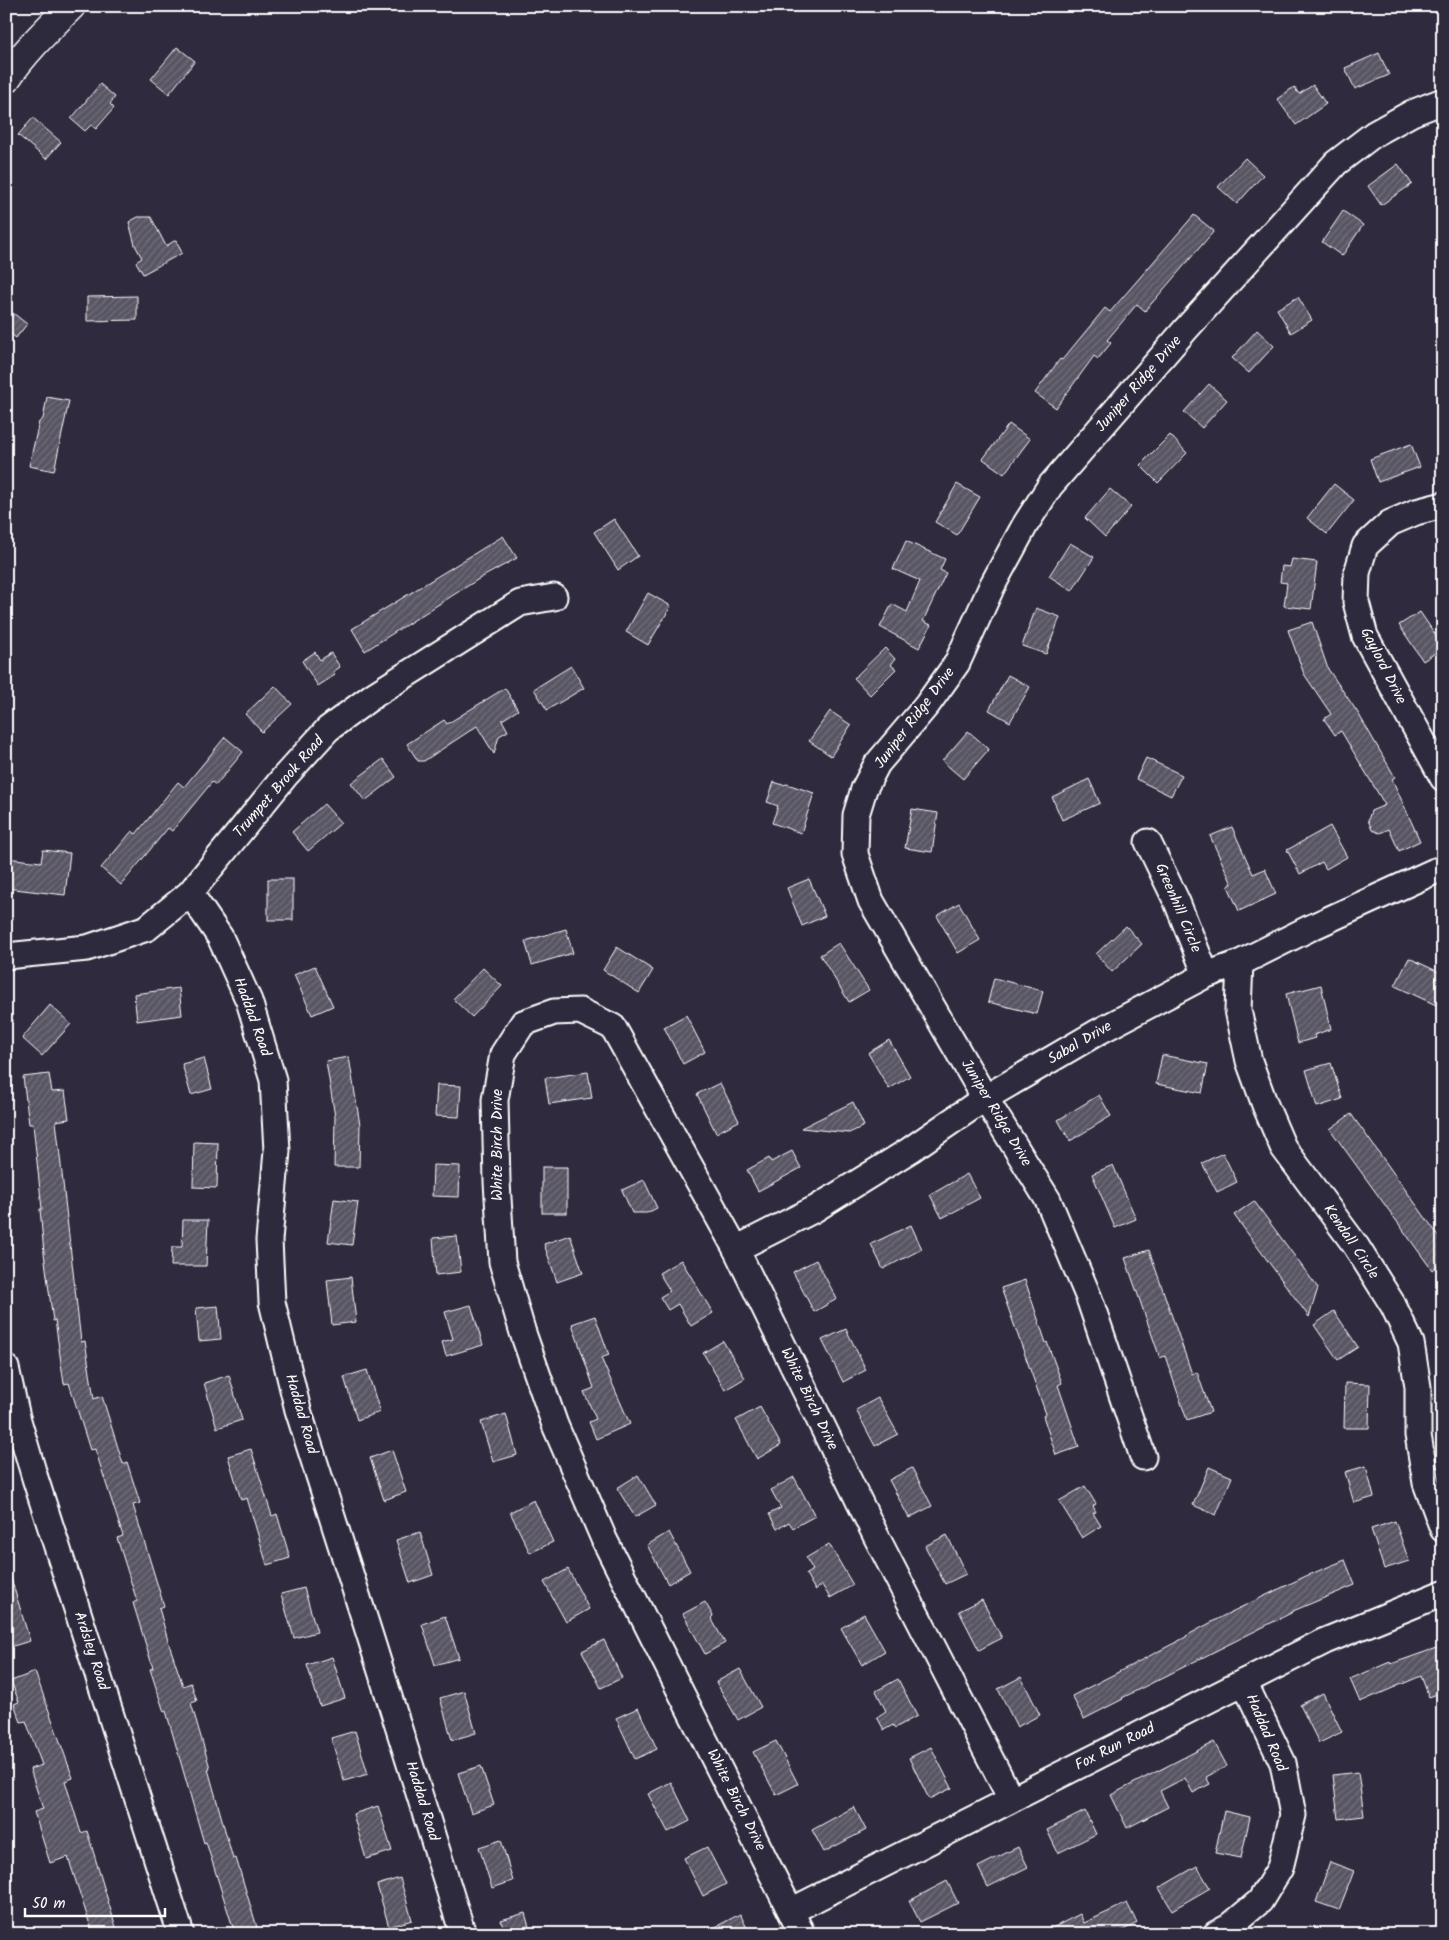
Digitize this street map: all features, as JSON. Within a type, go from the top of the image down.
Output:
[{"type":"main road","points":[[6,79],[15,66],[71,6]]},
{"type":"street","name":"Juniper Ridge Drive","points":[[1143,1457],[1089,1298],[1048,1200],[985,1098],[871,901],[855,854],[856,815],[864,789],[877,764],[927,705],[957,663],[992,586],[1025,525],[1050,486],[1186,329],[1336,163],[1374,134],[1412,113],[1443,101]]},
{"type":"street","name":"Gaylord Drive","points":[[1443,505],[1416,512],[1390,523],[1365,546],[1357,573],[1356,602],[1365,636],[1443,778]]},
{"type":"street","name":"Trumpet Brook Road","points":[[6,956],[87,948],[147,928],[190,893],[285,776],[328,729],[374,695],[520,603],[554,597]]},
{"type":"street","name":"Greenhill Circle","points":[[1148,842],[1177,902],[1206,975]]},
{"type":"street","name":"Sabal Drive","points":[[736,1250],[815,1209],[910,1150],[985,1098],[1098,1032],[1206,975],[1240,963],[1310,928],[1443,869]]},
{"type":"street","name":"Haddad Road","points":[[190,893],[220,937],[249,1001],[273,1080],[277,1151],[269,1240],[272,1302],[298,1410],[462,1934]]},
{"type":"street","name":"Kendall Circle","points":[[1240,963],[1238,1010],[1249,1061],[1268,1114],[1283,1147],[1356,1246],[1393,1305],[1411,1343],[1418,1387],[1418,1434],[1426,1483],[1443,1529]]},
{"type":"street","name":"White Birch Drive","points":[[802,1934],[604,1539],[555,1425],[523,1333],[502,1262],[497,1182],[495,1100],[503,1054],[523,1023],[554,1012],[580,1011],[613,1027],[736,1250],[876,1536],[1011,1800]]},
{"type":"street","name":"Ardsley Road","points":[[6,1368],[12,1419],[180,1934]]},
{"type":"street","name":"Fox Run Road","points":[[791,1911],[1324,1641],[1443,1592]]},
{"type":"street","name":"Haddad Road","points":[[1216,1934],[1229,1927],[1260,1901],[1280,1868],[1293,1816],[1283,1763],[1244,1682]]},
{"type":"building","points":[[177,47],[195,61],[169,94],[151,79]]},
{"type":"building","points":[[1379,53],[1389,75],[1355,89],[1345,68]]},
{"type":"building","points":[[100,84],[115,97],[110,104],[114,108],[96,129],[91,125],[85,131],[71,119]]},
{"type":"building","points":[[1313,85],[1326,104],[1296,125],[1277,99],[1294,87],[1299,94]]},
{"type":"building","points":[[33,118],[61,142],[46,159],[18,135]]},
{"type":"building","points":[[1245,158],[1263,175],[1237,204],[1218,187]]},
{"type":"building","points":[[1398,164],[1412,184],[1381,205],[1368,186]]},
{"type":"building","points":[[1343,211],[1363,225],[1342,256],[1322,242]]},
{"type":"building","points":[[1194,215],[1214,231],[1145,311],[1137,304],[1107,340],[1111,343],[1098,359],[1094,356],[1056,408],[1035,393],[1060,359],[1062,360],[1105,308],[1110,312]]},
{"type":"building","points":[[138,217],[151,217],[166,246],[176,240],[182,253],[143,274],[136,262],[142,258],[135,245],[129,222]]},
{"type":"building","points":[[137,296],[137,320],[87,321],[87,297]]},
{"type":"building","points":[[1298,297],[1312,320],[1291,333],[1277,309]]},
{"type":"building","points":[[13,313],[27,324],[16,338],[6,330],[6,321]]},
{"type":"building","points":[[1257,330],[1274,346],[1249,373],[1232,358]]},
{"type":"building","points":[[1209,384],[1227,400],[1202,428],[1184,412]]},
{"type":"building","points":[[47,397],[69,401],[54,471],[29,466],[39,422],[43,419]]},
{"type":"building","points":[[1009,424],[1030,439],[1004,474],[983,459]]},
{"type":"building","points":[[1170,435],[1187,453],[1158,483],[1140,465]]},
{"type":"building","points":[[1411,444],[1420,467],[1378,482],[1370,459]]},
{"type":"building","points":[[957,484],[980,497],[957,535],[935,522]]},
{"type":"building","points":[[1334,484],[1354,500],[1327,534],[1307,518]]},
{"type":"building","points":[[1110,489],[1131,507],[1105,537],[1085,518]]},
{"type":"building","points":[[614,519],[638,556],[618,570],[594,532]]},
{"type":"building","points":[[503,536],[517,558],[477,580],[365,651],[352,629]]},
{"type":"building","points":[[906,541],[945,559],[940,570],[946,573],[923,621],[931,625],[919,648],[880,627],[892,604],[907,612],[920,581],[893,569]]},
{"type":"building","points":[[1070,543],[1094,557],[1072,591],[1049,576]]},
{"type":"building","points":[[1292,559],[1317,562],[1311,609],[1284,606],[1287,583],[1280,582],[1282,566],[1290,567]]},
{"type":"building","points":[[648,593],[671,606],[648,645],[626,632]]},
{"type":"building","points":[[1036,608],[1060,617],[1046,654],[1022,646]]},
{"type":"building","points":[[1420,612],[1443,646],[1443,648],[1423,661],[1399,625]]},
{"type":"building","points":[[1312,622],[1328,669],[1358,713],[1395,777],[1392,779],[1420,841],[1399,851],[1389,829],[1380,833],[1372,830],[1368,820],[1371,811],[1385,805],[1341,731],[1335,735],[1324,719],[1331,714],[1304,674],[1288,630]]},
{"type":"building","points":[[885,648],[895,659],[891,665],[896,669],[870,695],[854,678]]},
{"type":"building","points":[[315,652],[320,660],[331,653],[340,667],[333,672],[335,675],[318,686],[302,661]]},
{"type":"building","points":[[571,666],[584,688],[547,710],[534,689]]},
{"type":"building","points":[[1008,675],[1030,687],[1010,722],[989,710]]},
{"type":"building","points":[[275,686],[292,704],[262,732],[245,714]]},
{"type":"building","points":[[505,688],[518,710],[502,720],[508,731],[499,736],[494,754],[477,726],[424,761],[418,761],[407,744],[444,720],[447,724]]},
{"type":"building","points":[[830,711],[851,725],[831,756],[809,741]]},
{"type":"building","points":[[968,731],[989,749],[963,779],[942,761]]},
{"type":"building","points":[[225,737],[243,752],[216,785],[212,782],[172,831],[168,828],[121,885],[101,868],[132,831],[136,834],[178,782],[184,787]]},
{"type":"building","points":[[1146,758],[1182,775],[1171,796],[1136,779]]},
{"type":"building","points":[[383,759],[396,777],[365,801],[351,783]]},
{"type":"building","points":[[1089,779],[1100,803],[1062,820],[1052,797]]},
{"type":"building","points":[[774,782],[783,785],[787,784],[814,793],[801,833],[772,823],[778,806],[767,802]]},
{"type":"building","points":[[324,804],[341,823],[308,851],[292,832]]},
{"type":"building","points":[[912,809],[938,813],[932,852],[905,848]]},
{"type":"building","points":[[1330,826],[1347,857],[1326,869],[1322,862],[1300,874],[1287,850]]},
{"type":"building","points":[[1232,827],[1253,874],[1265,869],[1276,894],[1239,911],[1228,886],[1232,884],[1210,836]]},
{"type":"building","points":[[43,850],[70,853],[65,895],[6,888],[6,858],[41,862]]},
{"type":"building","points":[[268,879],[293,879],[293,920],[268,920]]},
{"type":"building","points":[[809,879],[825,916],[802,926],[787,888]]},
{"type":"building","points":[[959,903],[980,940],[958,953],[937,916]]},
{"type":"building","points":[[1126,926],[1142,944],[1112,972],[1096,954]]},
{"type":"building","points":[[566,929],[573,953],[532,965],[525,941]]},
{"type":"building","points":[[839,943],[869,990],[849,1002],[820,955]]},
{"type":"building","points":[[617,947],[653,970],[639,993],[603,970]]},
{"type":"building","points":[[1409,958],[1443,974],[1443,992],[1436,1005],[1395,986]]},
{"type":"building","points":[[315,966],[333,1006],[312,1015],[294,975]]},
{"type":"building","points":[[483,968],[502,986],[472,1017],[453,999]]},
{"type":"building","points":[[994,978],[1043,991],[1037,1014],[988,1002]]},
{"type":"building","points":[[1321,985],[1331,1029],[1314,1035],[1315,1038],[1298,1043],[1286,994]]},
{"type":"building","points":[[179,988],[182,1015],[137,1021],[134,994]]},
{"type":"building","points":[[50,1005],[71,1024],[42,1056],[22,1038]]},
{"type":"building","points":[[686,1015],[705,1052],[683,1064],[664,1027]]},
{"type":"building","points":[[889,1040],[910,1076],[889,1089],[868,1053]]},
{"type":"building","points":[[1162,1055],[1208,1064],[1202,1093],[1156,1084]]},
{"type":"building","points":[[349,1057],[360,1125],[359,1167],[334,1167],[335,1117],[326,1061]]},
{"type":"building","points":[[204,1058],[212,1089],[191,1095],[182,1064]]},
{"type":"building","points":[[1331,1063],[1342,1099],[1317,1107],[1306,1070]]},
{"type":"building","points":[[588,1072],[592,1098],[549,1104],[545,1078]]},
{"type":"building","points":[[49,1074],[52,1092],[65,1091],[69,1119],[56,1121],[81,1342],[85,1341],[94,1399],[102,1396],[123,1464],[127,1462],[140,1503],[133,1505],[164,1606],[159,1608],[168,1641],[183,1686],[191,1683],[197,1701],[191,1703],[210,1768],[208,1769],[233,1859],[236,1858],[259,1934],[235,1934],[206,1842],[204,1843],[166,1711],[164,1712],[150,1669],[153,1668],[133,1603],[137,1601],[117,1538],[123,1536],[95,1449],[90,1450],[69,1383],[64,1384],[44,1253],[40,1209],[42,1209],[33,1124],[29,1124],[23,1077]]},
{"type":"building","points":[[720,1083],[739,1121],[716,1133],[697,1094]]},
{"type":"building","points":[[437,1085],[461,1086],[459,1117],[435,1116]]},
{"type":"building","points":[[1099,1095],[1111,1116],[1070,1141],[1058,1120]]},
{"type":"building","points":[[853,1102],[864,1126],[849,1133],[801,1128]]},
{"type":"building","points":[[1351,1114],[1443,1242],[1443,1262],[1432,1270],[1330,1129]]},
{"type":"building","points":[[194,1142],[218,1143],[217,1188],[193,1187]]},
{"type":"building","points":[[792,1151],[801,1168],[758,1191],[747,1170],[769,1158],[771,1162]]},
{"type":"building","points":[[1223,1153],[1237,1182],[1217,1192],[1202,1163]]},
{"type":"building","points":[[433,1165],[460,1166],[459,1197],[432,1196]]},
{"type":"building","points":[[1113,1165],[1136,1219],[1115,1228],[1092,1174]]},
{"type":"building","points":[[542,1167],[567,1167],[567,1213],[542,1213]]},
{"type":"building","points":[[967,1174],[980,1198],[942,1218],[930,1195]]},
{"type":"building","points":[[644,1180],[657,1208],[647,1213],[632,1213],[622,1190]]},
{"type":"building","points":[[334,1199],[358,1202],[352,1245],[328,1242]]},
{"type":"building","points":[[1254,1201],[1318,1288],[1309,1317],[1234,1215]]},
{"type":"building","points":[[183,1220],[208,1220],[206,1266],[171,1266],[172,1247],[182,1247]]},
{"type":"building","points":[[911,1225],[922,1249],[883,1269],[871,1244]]},
{"type":"building","points":[[570,1235],[583,1273],[557,1282],[544,1244]]},
{"type":"building","points":[[457,1236],[461,1272],[436,1275],[433,1238]]},
{"type":"building","points":[[1149,1250],[1192,1374],[1197,1372],[1211,1412],[1187,1420],[1165,1356],[1160,1358],[1125,1258]]},
{"type":"building","points":[[681,1260],[713,1313],[691,1326],[678,1304],[668,1310],[660,1297],[670,1291],[659,1273]]},
{"type":"building","points":[[816,1260],[837,1299],[814,1312],[793,1272]]},
{"type":"building","points":[[351,1277],[356,1322],[332,1325],[327,1280]]},
{"type":"building","points":[[1025,1280],[1046,1343],[1062,1383],[1058,1385],[1079,1447],[1056,1455],[1043,1416],[1046,1414],[1001,1288]]},
{"type":"building","points":[[471,1305],[483,1345],[446,1356],[442,1342],[453,1339],[445,1312]]},
{"type":"building","points":[[218,1306],[221,1339],[199,1341],[196,1308]]},
{"type":"building","points":[[1334,1311],[1358,1347],[1338,1360],[1314,1325]]},
{"type":"building","points":[[595,1316],[609,1355],[601,1358],[630,1424],[596,1439],[589,1422],[596,1419],[584,1392],[594,1388],[572,1324]]},
{"type":"building","points":[[846,1329],[866,1370],[843,1382],[822,1340]]},
{"type":"building","points":[[723,1341],[745,1378],[725,1390],[703,1353]]},
{"type":"building","points":[[367,1370],[380,1412],[357,1420],[344,1377]]},
{"type":"building","points":[[229,1375],[242,1420],[217,1428],[204,1383]]},
{"type":"building","points":[[1345,1383],[1370,1384],[1369,1428],[1344,1428]]},
{"type":"building","points":[[878,1398],[898,1434],[875,1446],[856,1410]]},
{"type":"building","points":[[760,1407],[781,1445],[757,1459],[736,1420]]},
{"type":"building","points":[[506,1414],[517,1455],[493,1462],[481,1422]]},
{"type":"building","points":[[251,1449],[272,1516],[277,1514],[290,1558],[267,1565],[247,1498],[241,1500],[228,1456]]},
{"type":"building","points":[[392,1450],[406,1492],[384,1500],[370,1458]]},
{"type":"building","points":[[1366,1466],[1374,1497],[1354,1503],[1345,1472]]},
{"type":"building","points":[[1209,1467],[1232,1477],[1216,1515],[1193,1505]]},
{"type":"building","points":[[912,1468],[932,1506],[909,1518],[889,1480]]},
{"type":"building","points":[[638,1475],[656,1505],[635,1517],[617,1488]]},
{"type":"building","points":[[794,1477],[815,1516],[793,1528],[789,1522],[777,1529],[769,1514],[781,1508],[771,1490]]},
{"type":"building","points":[[1085,1486],[1096,1504],[1093,1506],[1096,1512],[1093,1513],[1101,1526],[1082,1538],[1059,1501]]},
{"type":"building","points":[[534,1500],[553,1542],[530,1553],[510,1512]]},
{"type":"building","points":[[1395,1521],[1409,1561],[1384,1569],[1371,1529]]},
{"type":"building","points":[[420,1532],[433,1575],[410,1583],[396,1540]]},
{"type":"building","points":[[669,1532],[690,1571],[668,1584],[647,1545]]},
{"type":"building","points":[[947,1535],[966,1574],[945,1584],[925,1546]]},
{"type":"building","points":[[829,1544],[853,1585],[830,1598],[822,1585],[815,1590],[806,1574],[813,1570],[806,1558]]},
{"type":"building","points":[[1345,1560],[1355,1585],[1293,1611],[1084,1719],[1072,1696],[1223,1616],[1306,1576]]},
{"type":"building","points":[[568,1569],[589,1609],[566,1622],[544,1582]]},
{"type":"building","points":[[10,1575],[30,1641],[6,1648],[6,1576]]},
{"type":"building","points":[[304,1588],[317,1632],[294,1638],[281,1594]]},
{"type":"building","points":[[982,1600],[1002,1638],[979,1650],[959,1611]]},
{"type":"building","points":[[705,1602],[713,1616],[711,1618],[725,1643],[705,1654],[683,1614]]},
{"type":"building","points":[[864,1614],[885,1651],[862,1665],[841,1628]]},
{"type":"building","points":[[445,1616],[459,1658],[435,1665],[422,1624]]},
{"type":"building","points":[[604,1640],[622,1678],[601,1688],[582,1651]]},
{"type":"building","points":[[1439,1647],[1443,1657],[1443,1692],[1429,1697],[1421,1676],[1360,1702],[1350,1679],[1390,1662],[1391,1664]]},
{"type":"building","points":[[332,1657],[345,1698],[320,1706],[307,1665]]},
{"type":"building","points":[[740,1669],[761,1707],[738,1720],[716,1682]]},
{"type":"building","points":[[35,1672],[73,1778],[65,1781],[81,1833],[87,1831],[118,1934],[93,1934],[68,1857],[50,1863],[34,1812],[43,1809],[30,1769],[42,1765],[26,1721],[21,1722],[14,1704],[19,1702],[11,1681]]},
{"type":"building","points":[[1021,1677],[1040,1715],[1017,1727],[998,1689]]},
{"type":"building","points":[[898,1679],[917,1716],[895,1728],[893,1725],[884,1730],[877,1717],[886,1711],[876,1691]]},
{"type":"building","points":[[464,1691],[476,1733],[452,1740],[440,1698]]},
{"type":"building","points":[[1323,1693],[1342,1732],[1319,1743],[1300,1705]]},
{"type":"building","points":[[638,1708],[657,1749],[635,1759],[616,1718]]},
{"type":"building","points":[[355,1731],[368,1774],[344,1781],[331,1738]]},
{"type":"building","points":[[776,1741],[798,1784],[776,1795],[753,1752]]},
{"type":"building","points":[[1214,1742],[1227,1766],[1206,1777],[1210,1784],[1193,1793],[1185,1778],[1160,1791],[1168,1807],[1127,1828],[1111,1795]]},
{"type":"building","points":[[931,1747],[952,1788],[929,1799],[909,1758]]},
{"type":"building","points":[[481,1766],[494,1805],[471,1813],[458,1773]]},
{"type":"building","points":[[1358,1772],[1364,1816],[1338,1819],[1333,1775]]},
{"type":"building","points":[[671,1782],[690,1821],[668,1832],[648,1794]]},
{"type":"building","points":[[378,1806],[392,1851],[366,1859],[353,1814]]},
{"type":"building","points":[[854,1807],[866,1830],[824,1852],[812,1830]]},
{"type":"building","points":[[1085,1811],[1096,1834],[1058,1853],[1047,1830]]},
{"type":"building","points":[[1224,1811],[1250,1817],[1241,1858],[1215,1853]]},
{"type":"building","points":[[501,1840],[513,1881],[492,1888],[479,1847]]},
{"type":"building","points":[[707,1847],[726,1884],[703,1896],[684,1858]]},
{"type":"building","points":[[1018,1847],[1028,1867],[988,1887],[978,1867]]},
{"type":"building","points":[[1330,1862],[1354,1871],[1339,1910],[1316,1902]]},
{"type":"building","points":[[1197,1866],[1210,1888],[1172,1910],[1159,1888]]},
{"type":"building","points":[[400,1878],[412,1920],[389,1927],[377,1885]]},
{"type":"building","points":[[947,1881],[958,1903],[920,1922],[909,1901]]},
{"type":"building","points":[[1127,1903],[1137,1923],[1116,1934],[1040,1934],[1080,1914],[1084,1923]]},
{"type":"building","points":[[525,1913],[531,1934],[505,1934],[501,1920]]},
{"type":"building","points":[[740,1914],[750,1934],[702,1934]]}]
